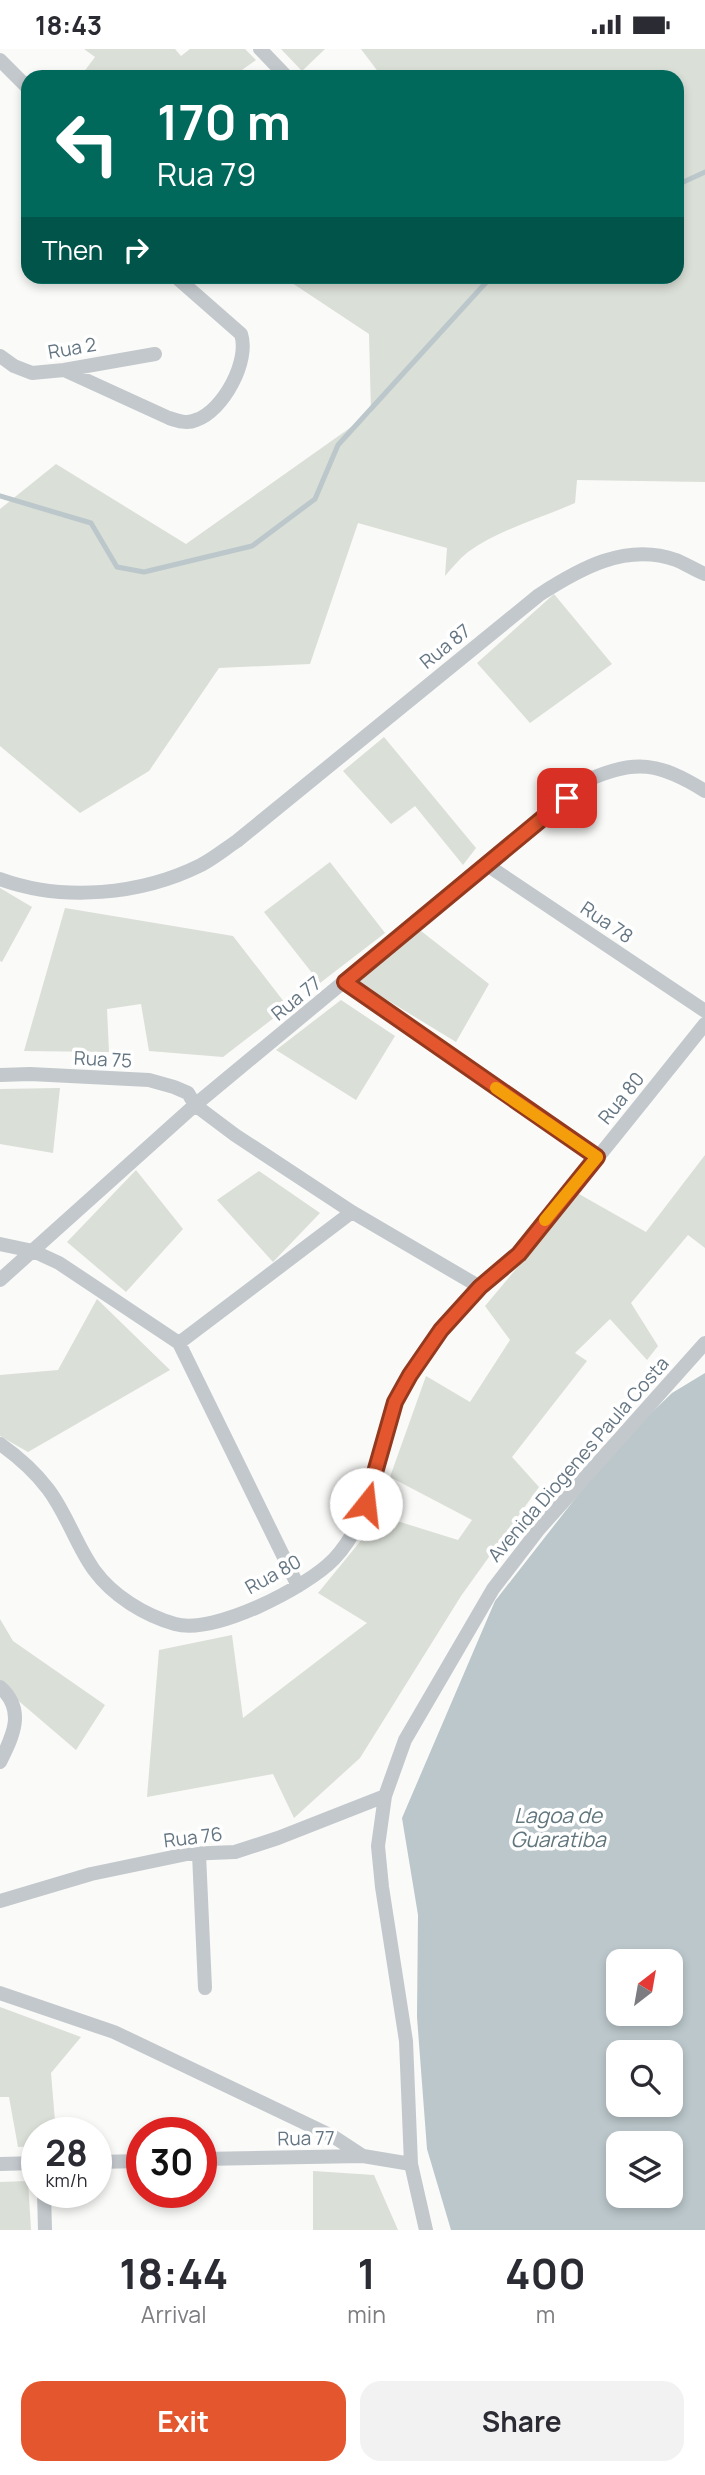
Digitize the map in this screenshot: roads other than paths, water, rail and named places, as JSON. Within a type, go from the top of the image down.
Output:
[{"type":"street","points":[[260,49],[280,70]]},
{"type":"street","points":[[0,60],[21,81]]},
{"type":"street","points":[[64,370],[169,418],[184,422],[195,421],[208,415],[231,385],[241,364],[244,344],[241,334],[184,284]]},
{"type":"street","name":"Rua 2","points":[[0,356],[14,366],[32,373],[155,354]]},
{"type":"street","name":"Rua 87","points":[[0,879],[19,886],[60,893],[122,889],[160,880],[201,865],[237,841],[539,595],[568,576],[607,559],[640,553],[674,559],[705,574]]},
{"type":"street","name":"Rua 77","points":[[0,1280],[195,1105],[586,781],[610,770],[634,765],[659,768],[686,779],[705,791]]},
{"type":"street","name":"Rua 78","points":[[487,865],[705,1010]]},
{"type":"street","points":[[345,982],[597,1157]]},
{"type":"street","name":"Rua 80","points":[[0,1444],[13,1453],[47,1489],[93,1569],[105,1583],[118,1597],[162,1620],[179,1625],[205,1625],[254,1608],[298,1586],[333,1560],[352,1535],[366,1504],[395,1402],[441,1330],[480,1287],[519,1254],[705,1024]]},
{"type":"street","name":"Rua 75","points":[[0,1075],[149,1080],[188,1093],[195,1105]]},
{"type":"street","points":[[195,1105],[235,1135],[352,1212],[480,1287]]},
{"type":"street","points":[[180,1343],[352,1212]]},
{"type":"street","points":[[0,1244],[33,1251],[59,1263],[180,1343],[298,1586]]},
{"type":"street","name":"Avenida Diogenes Paula Costa","points":[[426,2230],[411,2164],[405,2041],[386,1924],[378,1846],[385,1796],[405,1740],[493,1589],[539,1529],[705,1343]]},
{"type":"street","points":[[0,1687],[10,1696],[16,1710],[9,1744],[0,1762]]},
{"type":"street","name":"Rua 76","points":[[0,1901],[91,1874],[199,1854],[235,1852],[385,1796]]},
{"type":"street","points":[[199,1854],[205,1988]]},
{"type":"street","points":[[0,1993],[114,2032],[334,2137],[363,2156]]},
{"type":"street","name":"Rua 77","points":[[217,2159],[363,2156],[411,2164]]},
{"type":"street","points":[[0,2164],[21,2163]]},
{"type":"street","points":[[44,2208],[45,2230]]},
{"type":"water","name":"Lagoa de Guaratiba","points":[[705,1373],[705,2230],[451,2230],[427,2149],[417,2017],[418,1915],[402,1818],[495,1601],[614,1449],[672,1393]]},
{"type":"waterway","points":[[684,182],[705,172]]},
{"type":"waterway","points":[[0,496],[91,523],[117,567],[144,572],[252,546],[315,499],[338,445],[485,284]]}]
